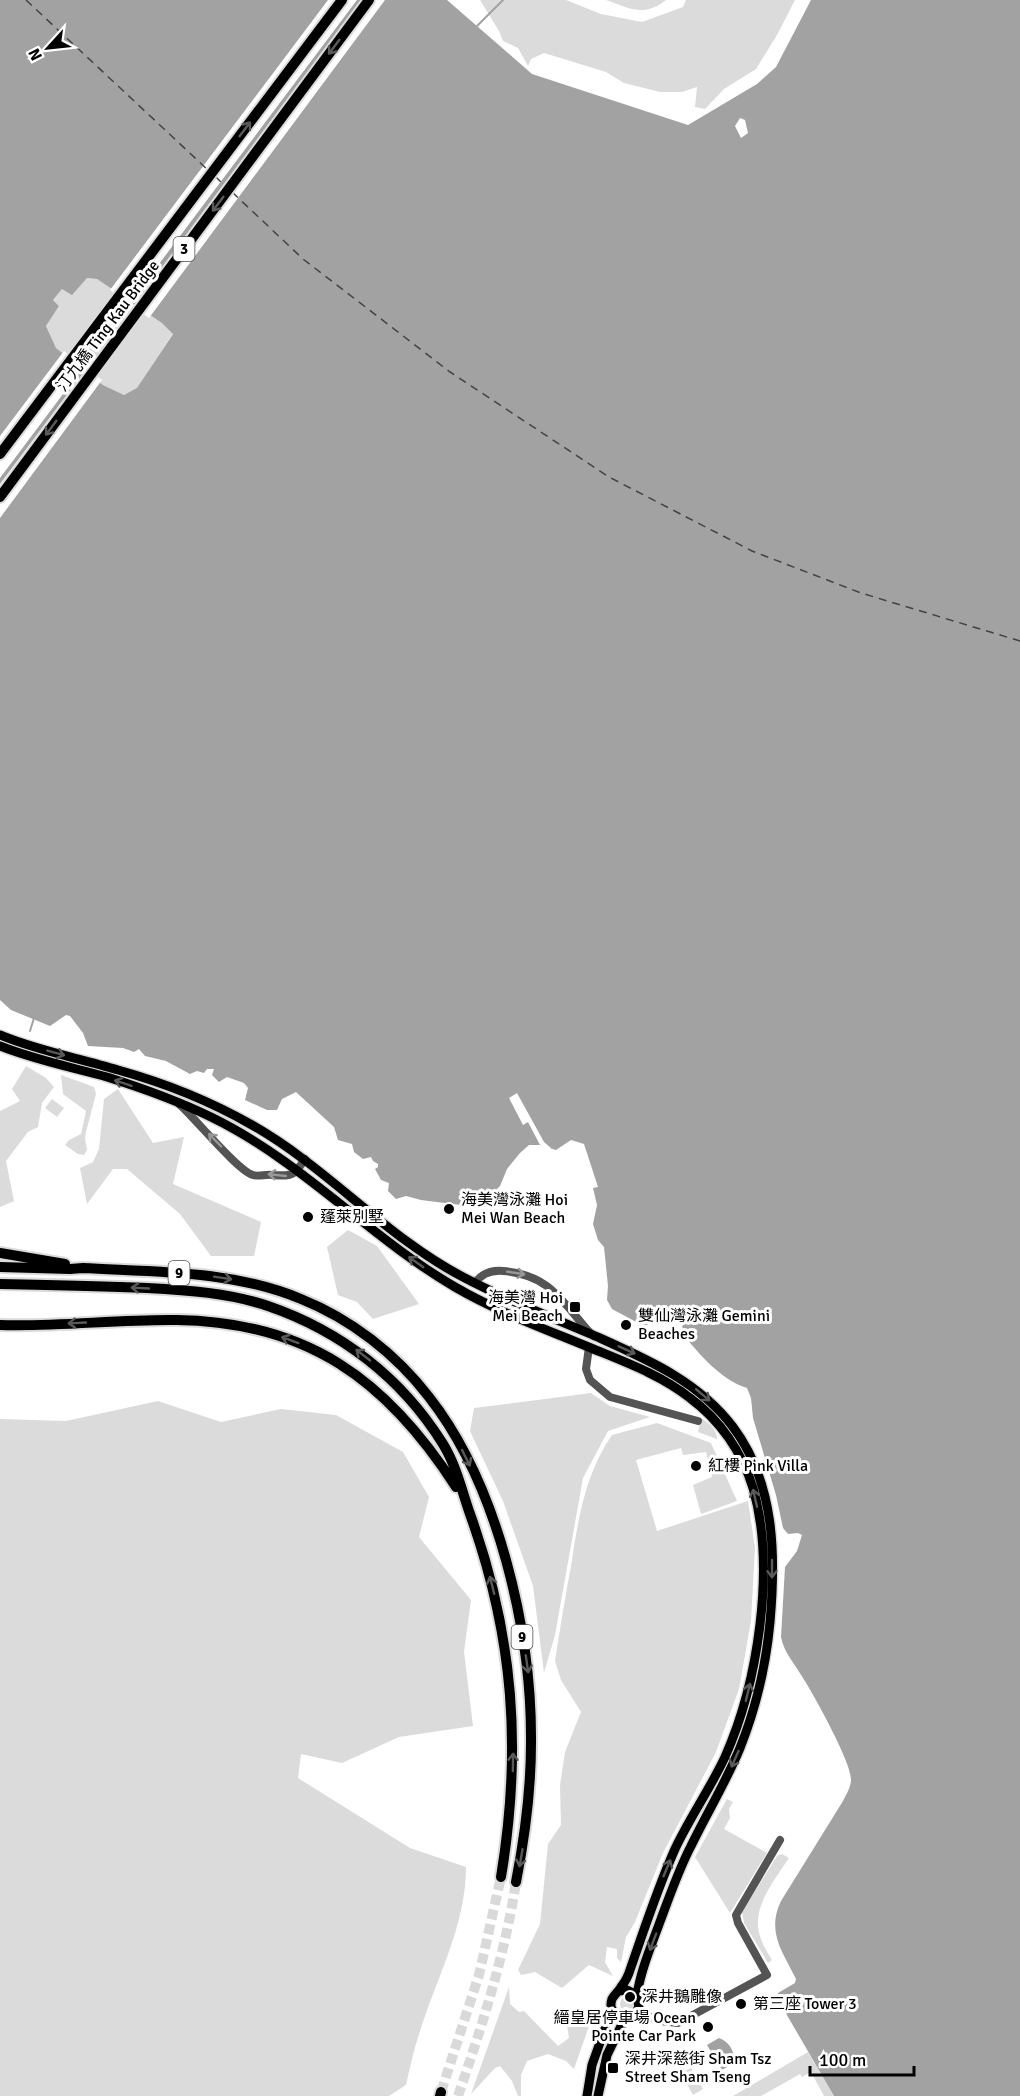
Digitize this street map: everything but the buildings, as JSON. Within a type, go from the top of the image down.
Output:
[{"type":"highway","name":"汀九橋 Ting Kau Bridge","points":[[0,454],[342,0]]},
{"type":"highway","name":"汀九橋 Ting Kau Bridge","points":[[0,497],[369,0]]},
{"type":"highway","points":[[0,1253],[83,1268]]},
{"type":"highway","name":"9","points":[[0,1267],[83,1268],[221,1276],[270,1288],[301,1299],[339,1318],[375,1342],[404,1368],[437,1407],[464,1453],[486,1502],[508,1569],[522,1635],[528,1680],[531,1743],[524,1838],[516,1882]]},
{"type":"highway","name":"9","points":[[0,1284],[190,1291],[254,1301],[304,1319],[340,1338],[366,1357],[411,1401],[444,1445],[483,1552],[497,1606],[511,1698],[513,1766],[511,1802],[501,1878]]},
{"type":"highway","points":[[0,1325],[194,1320],[246,1327],[294,1341],[350,1369],[392,1404],[433,1452],[468,1509]]},
{"type":"main road","points":[[0,1035],[34,1047],[142,1077],[223,1110],[305,1159],[399,1236],[433,1260],[475,1283],[654,1363],[690,1385],[711,1402],[735,1428],[748,1449],[759,1474],[767,1503],[772,1577],[766,1650],[752,1714],[729,1773],[677,1877],[642,1970],[637,1995],[640,2004],[637,2012],[625,2018],[617,2015],[612,2008]]},
{"type":"main road","points":[[0,1046],[128,1084],[207,1115],[280,1156],[407,1256],[438,1277],[473,1296],[638,1367],[677,1388],[697,1403],[718,1424],[738,1452],[750,1479],[757,1503],[761,1539],[760,1621],[754,1665],[739,1722],[718,1772],[673,1855],[629,1974],[613,1997],[612,2008],[592,2065],[588,2091],[582,2096]]},
{"type":"main road","points":[[473,1296],[475,1283]]},
{"type":"main road","points":[[619,1991],[627,1990],[637,1995]]},
{"type":"main road","points":[[598,2096],[607,2055],[625,2018]]},
{"type":"street","points":[[178,1103],[238,1165],[253,1175],[269,1174],[289,1177],[295,1174],[305,1159]]},
{"type":"street","points":[[475,1283],[482,1275],[495,1271],[522,1273],[538,1280],[557,1293],[596,1337]]},
{"type":"street","points":[[589,1347],[586,1369],[591,1380],[610,1397],[698,1421]]},
{"type":"street","points":[[637,2012],[661,2021],[678,2023],[766,1975],[736,1915],[780,1840]]},
{"type":"shaded area","points":[[0,0],[447,0],[532,74],[688,125],[757,84],[776,67],[811,0],[1020,0],[1020,2096],[834,2096],[777,1998],[778,1993],[795,1983],[796,1979],[778,1942],[775,1922],[777,1912],[781,1901],[843,1801],[851,1779],[845,1758],[831,1728],[782,1643],[785,1567],[797,1551],[802,1535],[788,1534],[783,1528],[747,1388],[719,1373],[696,1349],[682,1333],[683,1317],[659,1317],[647,1325],[640,1324],[612,1309],[607,1300],[604,1247],[598,1240],[593,1224],[597,1205],[593,1188],[598,1187],[584,1144],[571,1140],[556,1150],[540,1145],[529,1145],[507,1169],[500,1186],[495,1191],[495,1198],[486,1205],[461,1205],[406,1196],[396,1199],[388,1191],[389,1183],[381,1180],[375,1169],[378,1164],[371,1157],[363,1159],[354,1152],[352,1144],[338,1140],[334,1127],[296,1092],[282,1099],[277,1110],[267,1110],[245,1100],[248,1088],[244,1083],[227,1077],[219,1082],[212,1075],[214,1069],[207,1069],[204,1073],[197,1071],[190,1074],[166,1061],[145,1056],[139,1049],[134,1052],[123,1048],[88,1046],[83,1033],[70,1016],[66,1015],[50,1026],[11,1010],[0,1000]],"holes":[[[740,118],[745,120],[748,133],[741,138],[735,126]],[[87,278],[97,279],[162,323],[173,334],[137,388],[124,395],[103,385],[56,348],[46,326],[59,306],[53,300],[62,289],[72,295]]]},
{"type":"shaded area","points":[[480,0],[566,0],[601,14],[642,22],[683,7],[686,0],[795,0],[756,69],[724,89],[705,109],[695,107],[697,87],[682,92],[660,92],[624,83],[606,72],[544,53],[531,59],[528,66],[518,48],[503,41]]},
{"type":"shaded area","points":[[606,0],[666,0],[651,9],[636,10]]},
{"type":"shaded area","points":[[87,278],[97,279],[163,323],[173,333],[137,389],[124,395],[103,385],[56,348],[46,326],[59,306],[53,300],[63,288]]},
{"type":"shaded area","points":[[26,1066],[46,1078],[54,1087],[42,1103],[38,1127],[28,1132],[6,1161],[14,1201],[0,1207],[0,1111],[20,1101],[12,1089]]},
{"type":"shaded area","points":[[61,1075],[94,1087],[96,1094],[86,1132],[87,1150],[84,1155],[78,1154],[65,1145],[69,1140],[81,1134],[86,1111],[63,1094]]},
{"type":"shaded area","points":[[118,1089],[153,1143],[184,1137],[173,1184],[261,1222],[254,1256],[211,1256],[180,1214],[127,1169],[113,1169],[87,1204],[80,1168],[93,1162],[99,1149],[104,1099]]},
{"type":"shaded area","points":[[52,1099],[64,1108],[57,1117],[45,1108]]},
{"type":"shaded area","points":[[348,1230],[377,1246],[419,1304],[373,1319],[357,1302],[338,1295],[327,1247]]},
{"type":"shaded area","points":[[591,1393],[610,1406],[650,1417],[608,1431],[583,1478],[555,1635],[544,1673],[533,1586],[503,1501],[470,1431],[474,1408]]},
{"type":"shaded area","points":[[158,1401],[221,1422],[281,1409],[336,1415],[403,1452],[429,1497],[419,1537],[471,1600],[464,1652],[473,1726],[399,1737],[342,1763],[301,1754],[298,1778],[410,1848],[466,1867],[465,1888],[456,1930],[420,2031],[406,2085],[389,2096],[0,2096],[0,1419],[66,1421]]},
{"type":"shaded area","points":[[701,1418],[712,1427],[717,1439],[698,1432]]},
{"type":"shaded area","points":[[657,1423],[711,1443],[737,1501],[701,1514],[693,1485],[712,1477],[706,1452],[683,1455],[681,1448],[636,1460],[657,1531],[748,1501],[755,1548],[751,1621],[739,1689],[716,1752],[663,1853],[635,1922],[626,1937],[621,1962],[617,1958],[617,1949],[607,1947],[605,1962],[613,1976],[589,1965],[562,1988],[535,1972],[521,1975],[518,1970],[540,1924],[548,1844],[561,1825],[560,1785],[565,1752],[581,1712],[561,1680],[555,1661],[565,1601],[584,1498],[595,1465],[612,1435]]},
{"type":"shaded area","points":[[727,1799],[733,1802],[729,1809],[730,1818],[724,1829],[767,1853],[730,1913],[695,1857]]},
{"type":"shaded area","points":[[782,1854],[789,1858],[770,1886],[758,1917],[761,1939],[772,1960],[768,1963],[744,1923],[742,1912],[777,1856]]},
{"type":"shaded area","points":[[509,1987],[510,2004],[519,2012],[524,2011],[558,2046],[569,2038],[567,2025],[572,2021],[589,2026],[574,2069],[566,2061],[548,2054],[527,2061],[521,2075],[521,2096],[518,2096],[512,2081],[500,2066],[495,2068],[471,2094]]},
{"type":"shaded area","points":[[628,1996],[636,2004],[628,2012],[620,2004]]},
{"type":"shaded area","points":[[719,2038],[731,2047],[735,2062],[722,2070],[707,2045]]},
{"type":"shaded area","points":[[808,2052],[834,2096],[824,2096],[811,2072],[802,2077],[800,2074],[761,2096],[733,2096]]},
{"type":"shaded area","points":[[691,2068],[703,2089],[693,2095],[681,2073]]},
{"type":"pier","points":[[328,0],[357,0],[129,304],[110,290]]},
{"type":"pier","points":[[361,0],[385,0],[149,318],[133,306]]},
{"type":"pier","points":[[64,351],[84,366],[0,478],[0,436]]},
{"type":"pier","points":[[87,368],[102,380],[0,518],[0,484]]},
{"type":"pier","points":[[517,1093],[544,1142],[551,1148],[540,1145],[528,1122],[523,1125],[509,1098]]},
{"type":"waterway","points":[[477,26],[503,0]]},
{"type":"waterway","points":[[30,1031],[34,1018]]},
{"type":"ferry route","points":[[26,0],[209,171]]},
{"type":"ferry route","points":[[215,176],[224,185]]},
{"type":"ferry route","points":[[232,192],[303,259],[450,372],[609,477],[752,551],[861,593],[1020,641]]},
{"type":"tunnel","points":[[441,2092],[479,1975],[501,1877]]},
{"type":"tunnel","points":[[458,2096],[499,1963],[516,1882]]},
{"type":"place","name":"海美灣泳灘 Hoi Mei Wan Beach","points":[[449,1209]]},
{"type":"place","name":"蓬萊別墅","points":[[308,1217]]},
{"type":"place","name":"海美灣 Hoi Mei Beach","points":[[575,1307]]},
{"type":"place","name":"雙仙灣泳灘 Gemini Beaches","points":[[626,1325]]},
{"type":"place","name":"紅樓 Pink Villa","points":[[696,1466]]},
{"type":"place","name":"深井鵝雕像","points":[[630,1997]]},
{"type":"place","name":"第三座 Tower 3","points":[[741,2004]]},
{"type":"place","name":"縉皇居停車場 Ocean Pointe Car Park","points":[[708,2027]]},
{"type":"place","name":"深井深慈街 Sham Tsz Street Sham Tseng","points":[[613,2068]]}]
